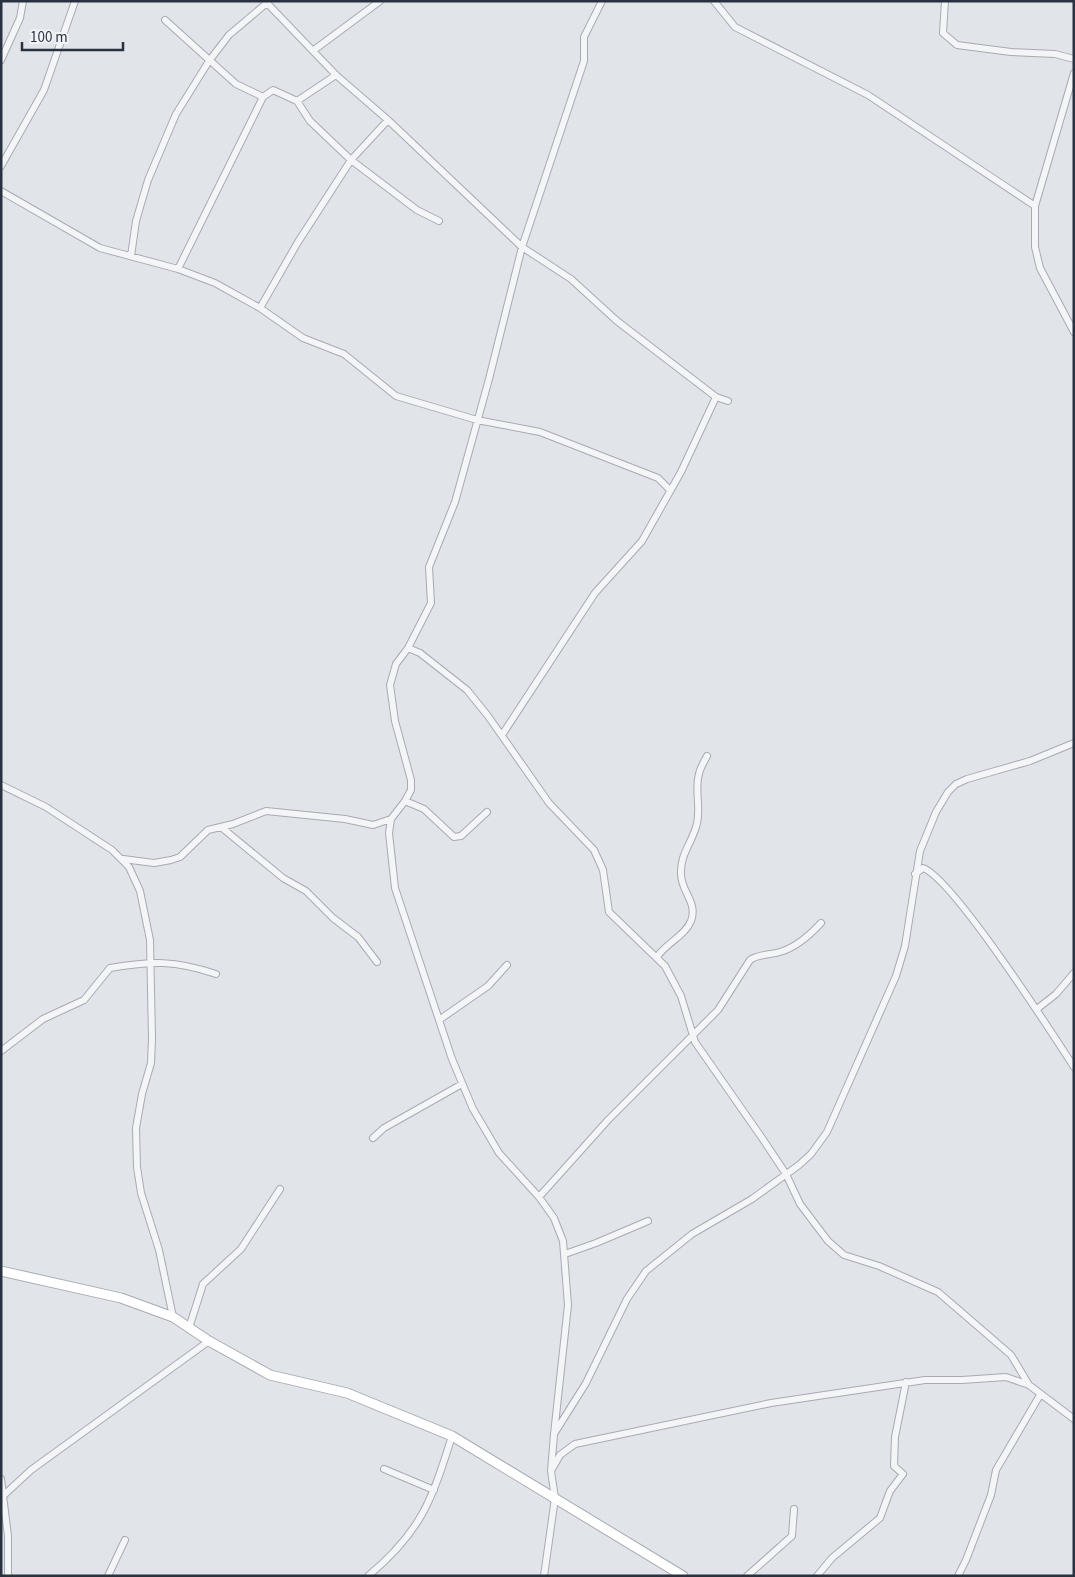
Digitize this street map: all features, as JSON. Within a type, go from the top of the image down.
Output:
[{"type":"main road","points":[[1,1271],[121,1298],[172,1317],[209,1341],[270,1375],[347,1393],[452,1436],[679,1575]]},
{"type":"street","points":[[1,60],[20,18],[23,1]]},
{"type":"street","points":[[1,166],[44,90],[75,1]]},
{"type":"street","points":[[314,50],[380,1]]},
{"type":"street","points":[[123,860],[154,863],[180,857],[208,830],[266,811],[345,819],[374,825],[391,818],[406,801],[411,790],[411,780],[395,721],[390,685],[396,664],[408,648],[431,603],[429,567],[455,502],[522,247],[584,61],[584,37],[602,1]]},
{"type":"street","points":[[714,1],[736,27],[868,96],[1035,206]]},
{"type":"street","points":[[945,1],[943,33],[957,45],[1012,52],[1055,54],[1074,59]]},
{"type":"street","points":[[131,256],[136,221],[148,180],[176,114],[209,61],[229,35],[267,2],[336,75],[388,120],[522,247],[570,279],[617,321],[716,397],[728,401]]},
{"type":"street","points":[[165,20],[236,84],[263,97]]},
{"type":"street","points":[[1074,73],[1035,206],[1035,248],[1040,268],[1074,332]]},
{"type":"street","points":[[297,101],[336,75]]},
{"type":"street","points":[[178,269],[263,97],[272,90],[297,101],[310,121],[351,160],[417,210],[439,221]]},
{"type":"street","points":[[260,308],[298,242],[351,160],[388,120]]},
{"type":"street","points":[[1,191],[100,248],[178,269],[215,284],[260,308],[303,338],[344,354],[396,396],[477,420],[540,432],[658,478],[670,490]]},
{"type":"street","points":[[502,735],[595,593],[642,541],[681,472],[716,397]]},
{"type":"street","points":[[408,648],[420,653],[467,690],[502,735],[549,803],[599,858],[603,870],[609,912],[657,957],[681,996],[692,1036],[700,1051],[786,1174],[800,1204],[836,1250],[844,1255],[866,1261],[906,1279],[929,1286],[938,1292],[1011,1355],[1029,1385],[1074,1419]]},
{"type":"street","points":[[554,1434],[586,1383],[627,1299],[646,1271],[692,1234],[752,1198],[786,1174],[811,1154],[827,1132],[896,976],[905,946],[920,851],[929,827],[948,792],[956,784],[1030,761],[1074,743]]},
{"type":"street","points":[[657,957],[688,926],[692,914],[692,902],[682,883],[681,864],[683,854],[696,828],[699,773],[707,756]]},
{"type":"street","points":[[1,785],[46,808],[123,860],[129,867],[140,891],[150,940],[152,1055],[138,1113],[137,1167],[141,1193],[159,1250],[172,1317]]},
{"type":"street","points":[[406,801],[424,809],[454,837],[461,836],[487,812]]},
{"type":"street","points":[[391,818],[389,833],[395,888],[462,1084],[473,1109],[500,1153],[539,1197],[554,1218],[563,1241],[568,1305],[551,1471],[556,1498],[544,1576]]},
{"type":"street","points":[[220,826],[283,878],[306,891],[333,918],[358,937],[377,962]]},
{"type":"street","points":[[915,874],[923,868],[932,871],[960,904],[1036,1009],[1074,1067]]},
{"type":"street","points":[[539,1197],[569,1161],[718,1010],[750,960],[755,957],[782,952],[792,947],[812,934],[821,922]]},
{"type":"street","points":[[1,1051],[43,1019],[84,1000],[110,968],[151,961],[195,967],[216,974]]},
{"type":"street","points":[[439,1020],[488,986],[507,965]]},
{"type":"street","points":[[1036,1009],[1056,994],[1074,973]]},
{"type":"street","points":[[373,1138],[384,1128],[462,1084]]},
{"type":"street","points":[[189,1328],[203,1284],[241,1249],[280,1189]]},
{"type":"street","points":[[564,1254],[648,1221]]},
{"type":"street","points":[[4,1495],[31,1470],[209,1341]]},
{"type":"street","points":[[551,1471],[560,1455],[575,1444],[714,1417],[771,1403],[906,1382],[1006,1376],[1029,1385]]},
{"type":"street","points":[[818,1576],[832,1558],[880,1518],[890,1491],[904,1474],[894,1466],[895,1437],[906,1382]]},
{"type":"street","points":[[958,1576],[991,1496],[996,1470],[1040,1395]]},
{"type":"street","points":[[368,1576],[412,1532],[424,1514],[452,1436]]},
{"type":"street","points":[[384,1469],[434,1490]]},
{"type":"street","points":[[1,1479],[8,1536],[8,1576]]},
{"type":"street","points":[[747,1576],[792,1536],[794,1509]]},
{"type":"street","points":[[108,1576],[125,1540]]}]
